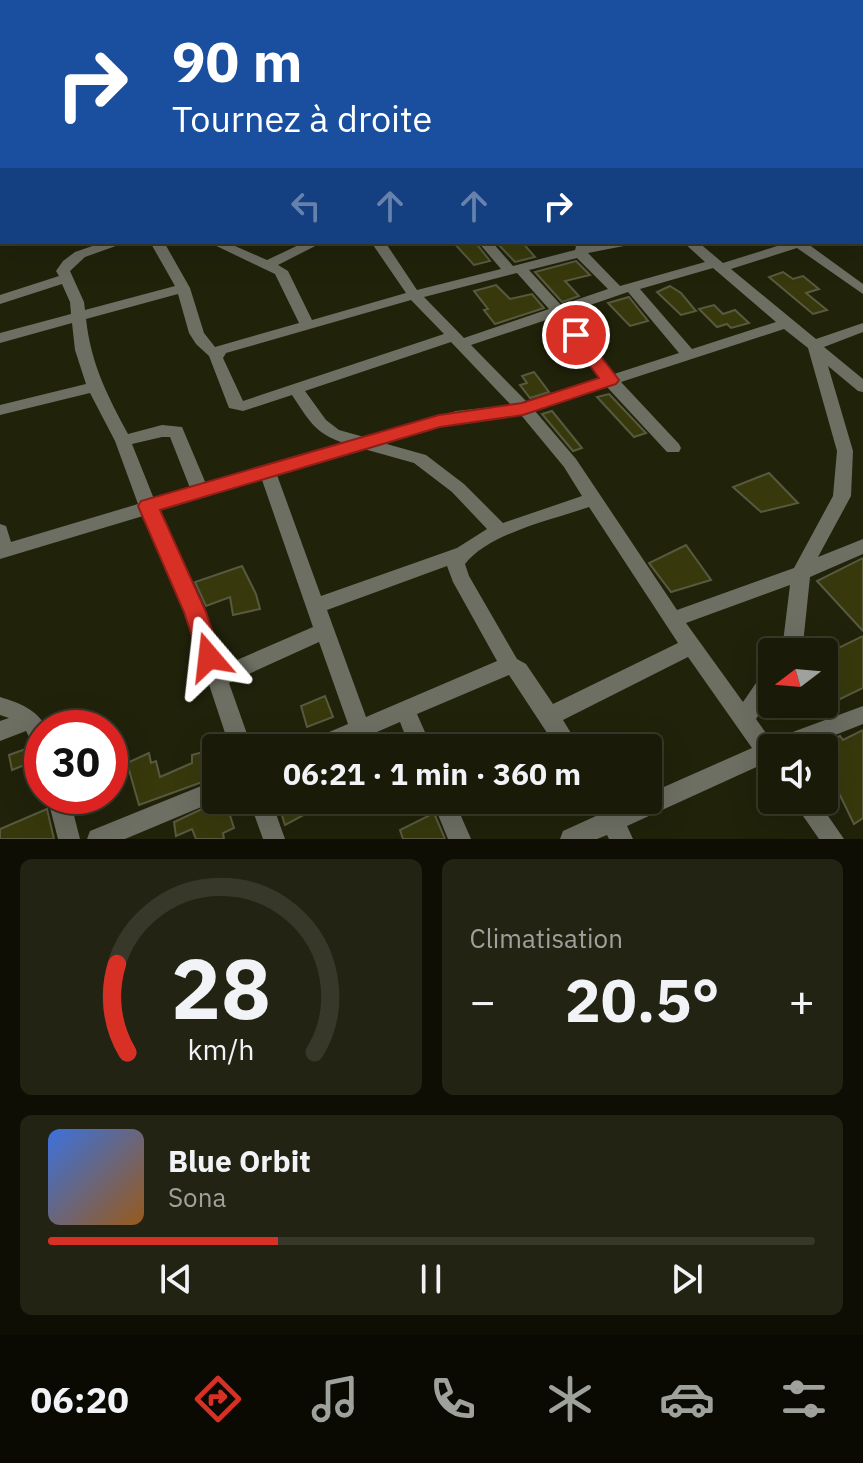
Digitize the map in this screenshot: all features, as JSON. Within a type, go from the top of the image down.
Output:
[{"type":"street","points":[[115,244],[74,259],[63,271],[64,279],[77,302],[82,350],[95,387],[123,441],[195,612],[236,734]]},
{"type":"street","points":[[158,244],[183,288],[197,338],[203,347],[215,354],[238,406],[559,312],[624,289],[793,244]]},
{"type":"street","points":[[220,244],[281,271],[307,325]]},
{"type":"street","points":[[267,265],[312,244]]},
{"type":"street","points":[[379,244],[414,295],[570,463],[672,620],[758,737]]},
{"type":"street","points":[[487,244],[559,312],[610,380],[673,448]]},
{"type":"street","points":[[215,354],[581,248],[610,244]]},
{"type":"street","points":[[692,244],[863,387]]},
{"type":"street","points":[[803,244],[863,290]]},
{"type":"street","points":[[581,248],[687,353]]},
{"type":"street","points":[[0,300],[64,279]]},
{"type":"street","points":[[0,338],[183,288]]},
{"type":"street","points":[[0,531],[2,552],[456,416],[523,409],[786,323]]},
{"type":"street","points":[[815,346],[863,327]]},
{"type":"street","points":[[794,638],[801,573],[842,496],[845,451],[815,346]]},
{"type":"street","points":[[0,410],[95,387]]},
{"type":"street","points":[[296,389],[320,424],[333,434],[420,459],[458,488],[500,531]]},
{"type":"street","points":[[123,441],[162,431],[176,431],[200,491]]},
{"type":"street","points":[[267,471],[360,729]]},
{"type":"street","points":[[315,606],[461,554],[500,531],[593,499]]},
{"type":"street","points":[[672,620],[801,573],[863,546]]},
{"type":"street","points":[[461,554],[456,564],[460,577],[510,665],[519,670],[561,734]]},
{"type":"street","points":[[216,679],[324,631]]},
{"type":"street","points":[[550,716],[691,646]]},
{"type":"street","points":[[348,734],[510,665]]},
{"type":"street","points":[[743,720],[758,697]]},
{"type":"street","points":[[0,706],[24,715]]},
{"type":"street","points":[[405,710],[415,734]]},
{"type":"street","points":[[816,734],[863,715]]},
{"type":"street","points":[[0,731],[24,722]]},
{"type":"street","points":[[571,839],[617,831],[758,759]]},
{"type":"street","points":[[98,839],[202,796]]},
{"type":"street","points":[[63,814],[69,839]]},
{"type":"street","points":[[265,814],[274,839]]},
{"type":"street","points":[[449,814],[460,839]]},
{"type":"street","points":[[814,814],[833,839]]},
{"type":"building","points":[[455,244],[477,244],[490,261],[474,265]]},
{"type":"building","points":[[498,244],[524,244],[535,257],[515,262]]},
{"type":"building","points":[[576,261],[590,275],[565,281],[579,296],[562,302],[535,272]]},
{"type":"building","points":[[783,272],[793,279],[803,276],[819,289],[806,293],[827,310],[813,314],[769,277]]},
{"type":"building","points":[[496,285],[510,299],[532,294],[544,308],[495,324],[474,291]]},
{"type":"building","points":[[670,286],[681,293],[696,311],[681,315],[657,292]]},
{"type":"building","points":[[629,297],[648,321],[630,326],[608,303]]},
{"type":"building","points":[[714,305],[723,314],[735,310],[749,323],[731,328],[727,324],[717,327],[699,309]]},
{"type":"building","points":[[534,372],[549,392],[530,398],[520,385],[527,383],[522,376]]},
{"type":"building","points":[[609,394],[646,433],[634,437],[597,397]]},
{"type":"building","points":[[552,411],[582,448],[573,451],[542,414]]},
{"type":"building","points":[[769,473],[798,503],[761,512],[733,487]]},
{"type":"building","points":[[686,545],[711,580],[671,592],[649,563]]},
{"type":"building","points":[[863,558],[863,631],[817,581]]},
{"type":"building","points":[[242,566],[260,609],[233,615],[230,597],[206,606],[195,582]]},
{"type":"building","points":[[863,636],[863,688],[838,700],[838,648]]},
{"type":"building","points":[[325,696],[333,717],[307,727],[301,706]]},
{"type":"building","points":[[863,730],[863,818],[854,824],[838,791],[838,737],[843,740]]},
{"type":"building","points":[[24,750],[24,765],[12,770],[9,755]]},
{"type":"building","points":[[202,752],[202,782],[139,805],[128,763],[149,753],[151,763],[156,761],[160,777],[192,763],[192,755]]},
{"type":"building","points":[[202,809],[202,814],[230,814],[234,828],[223,833],[224,839],[196,839],[192,829],[176,836],[174,822]]},
{"type":"building","points":[[35,814],[48,814],[54,839],[0,839],[0,829]]},
{"type":"building","points":[[281,814],[305,814],[285,825]]},
{"type":"building","points":[[434,814],[445,839],[403,839],[400,830]]},
{"type":"route","points":[[209,657],[195,612],[148,506],[456,416],[523,409],[610,380],[576,335]]}]
